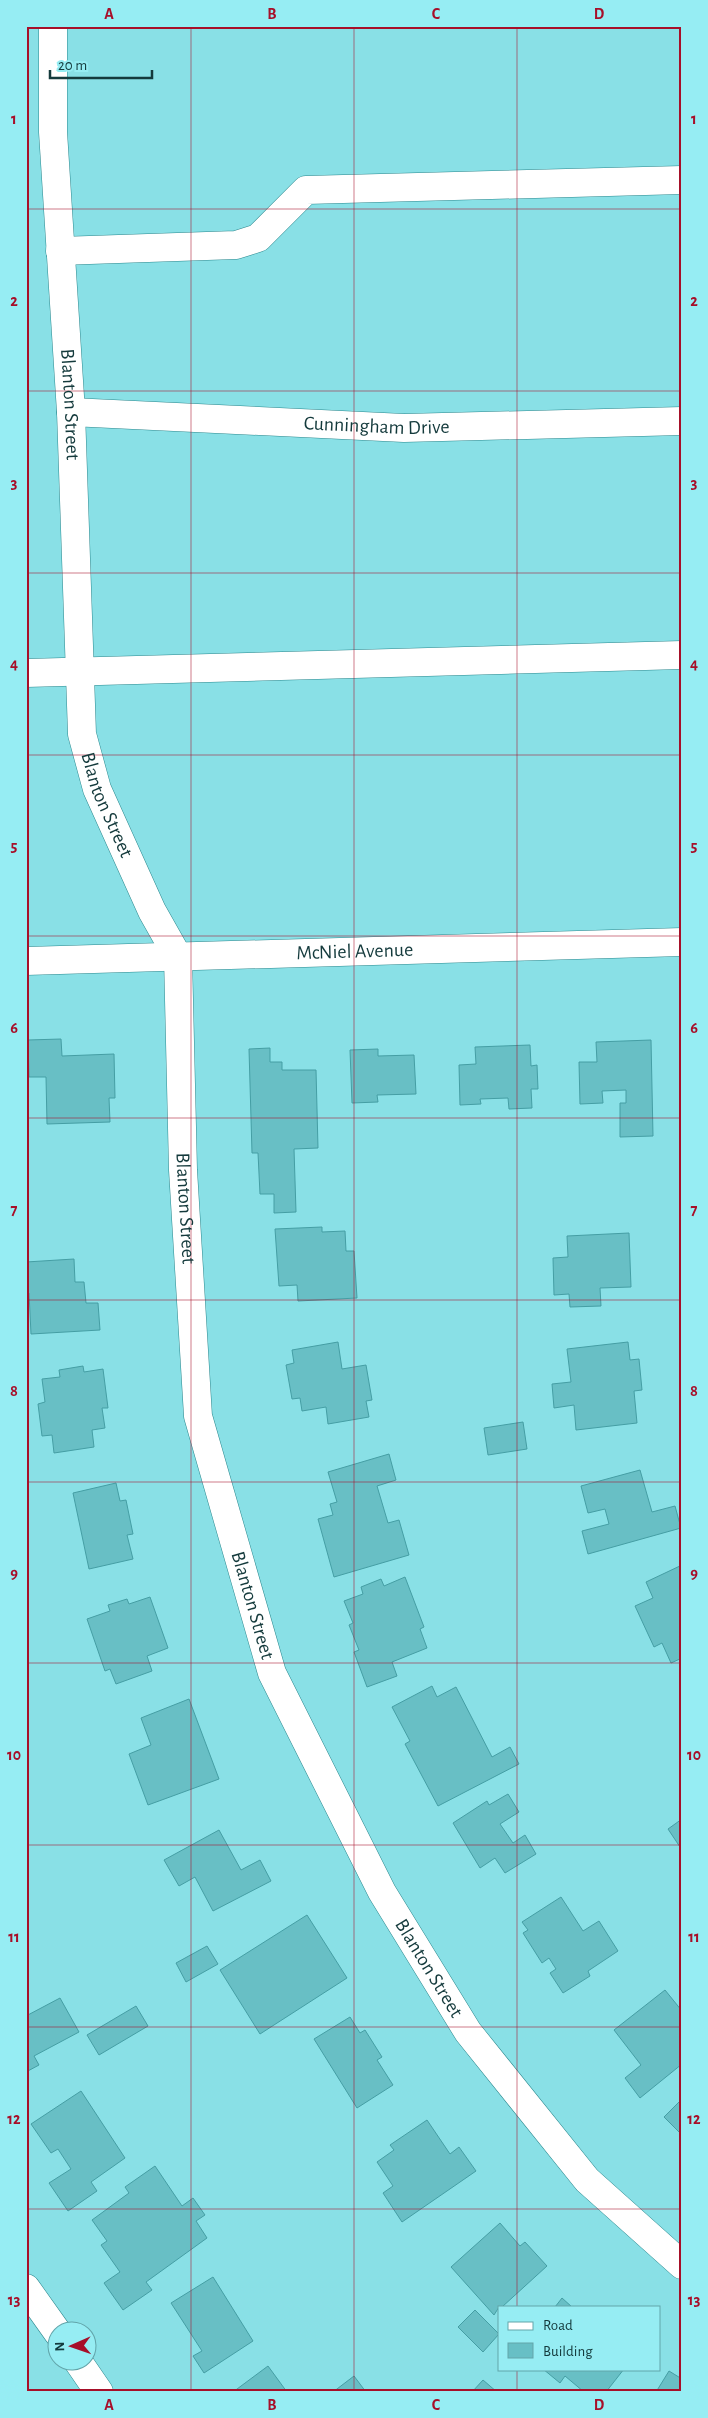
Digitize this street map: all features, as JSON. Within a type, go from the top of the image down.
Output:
[{"type":"street","name":"Blanton Street","points":[[53,26],[53,132],[71,412],[82,734],[97,789],[152,911],[178,957],[183,1170],[198,1416],[272,1673],[382,1892],[468,2032],[587,2180],[682,2265]]},
{"type":"street","points":[[60,251],[236,245],[258,238],[306,190],[682,180]]},
{"type":"street","name":"Cunningham Drive","points":[[71,412],[404,428],[682,421]]},
{"type":"street","points":[[26,673],[682,655]]},
{"type":"street","name":"McNiel Avenue","points":[[26,961],[682,942]]},
{"type":"street","points":[[26,2288],[49,2320]]},
{"type":"street","points":[[84,2370],[99,2392]]},
{"type":"building","points":[[61,1039],[62,1056],[114,1054],[115,1098],[109,1098],[110,1122],[47,1124],[46,1077],[29,1077],[28,1040]]},
{"type":"building","points":[[651,1040],[653,1136],[620,1137],[620,1103],[626,1103],[626,1090],[602,1091],[603,1103],[580,1104],[579,1062],[597,1062],[596,1042]]},
{"type":"building","points":[[530,1045],[531,1066],[537,1065],[538,1089],[531,1089],[532,1108],[509,1109],[508,1098],[480,1099],[481,1104],[460,1105],[459,1065],[476,1064],[475,1047]]},
{"type":"building","points":[[270,1048],[270,1062],[282,1062],[282,1070],[316,1070],[318,1148],[294,1149],[296,1212],[274,1213],[274,1194],[260,1194],[258,1153],[252,1153],[249,1049]]},
{"type":"building","points":[[378,1049],[378,1056],[414,1055],[416,1094],[377,1095],[378,1102],[352,1103],[350,1050]]},
{"type":"building","points":[[322,1227],[322,1232],[345,1231],[346,1251],[354,1251],[357,1298],[298,1301],[297,1285],[279,1286],[275,1229]]},
{"type":"building","points":[[629,1233],[631,1287],[600,1288],[601,1306],[570,1307],[569,1294],[554,1295],[553,1258],[568,1257],[567,1236]]},
{"type":"building","points":[[74,1259],[75,1282],[84,1282],[86,1303],[98,1303],[100,1330],[31,1334],[29,1293],[26,1293],[26,1262]]},
{"type":"building","points":[[338,1342],[342,1369],[366,1365],[372,1400],[366,1401],[369,1417],[328,1424],[326,1407],[302,1411],[300,1398],[292,1399],[286,1365],[294,1363],[292,1350]]},
{"type":"building","points":[[628,1342],[630,1360],[639,1359],[642,1390],[634,1391],[637,1423],[576,1430],[574,1405],[554,1408],[552,1384],[571,1382],[567,1349]]},
{"type":"building","points":[[83,1366],[84,1372],[103,1369],[108,1408],[102,1408],[105,1428],[92,1430],[94,1447],[54,1453],[52,1435],[42,1436],[38,1404],[45,1402],[42,1379],[60,1377],[59,1370]]},
{"type":"building","points":[[523,1422],[527,1449],[488,1455],[484,1428]]},
{"type":"building","points":[[389,1454],[396,1480],[377,1486],[388,1523],[399,1520],[409,1555],[334,1577],[318,1519],[333,1515],[330,1504],[337,1502],[328,1472]]},
{"type":"building","points":[[640,1470],[652,1512],[675,1506],[681,1528],[588,1554],[582,1531],[609,1524],[605,1509],[588,1513],[581,1486]]},
{"type":"building","points":[[116,1483],[120,1501],[126,1500],[133,1534],[127,1535],[133,1559],[89,1569],[73,1493]]},
{"type":"building","points":[[682,1565],[682,1658],[671,1663],[662,1643],[654,1647],[635,1606],[653,1598],[646,1582]]},
{"type":"building","points":[[405,1577],[424,1627],[420,1629],[427,1648],[392,1662],[397,1676],[367,1687],[354,1652],[359,1650],[349,1625],[353,1623],[344,1601],[363,1594],[361,1587],[381,1579],[384,1586]]},
{"type":"building","points":[[150,1597],[168,1648],[147,1656],[152,1671],[116,1684],[110,1669],[105,1671],[87,1619],[110,1611],[108,1605],[127,1599],[129,1604]]},
{"type":"building","points":[[432,1686],[437,1697],[456,1687],[492,1757],[510,1747],[519,1764],[438,1806],[405,1744],[410,1741],[392,1707]]},
{"type":"building","points":[[189,1699],[219,1779],[148,1805],[129,1754],[151,1745],[141,1718]]},
{"type":"building","points":[[508,1794],[519,1812],[500,1824],[513,1843],[525,1835],[536,1854],[505,1873],[495,1858],[480,1868],[453,1823],[487,1801],[489,1805]]},
{"type":"building","points":[[682,1819],[682,1850],[668,1829]]},
{"type":"building","points":[[219,1830],[241,1870],[260,1860],[271,1881],[213,1911],[195,1877],[179,1886],[164,1860]]},
{"type":"building","points":[[561,1897],[583,1931],[599,1921],[618,1951],[588,1971],[590,1976],[563,1993],[550,1973],[556,1969],[549,1958],[542,1963],[523,1933],[528,1930],[522,1922]]},
{"type":"building","points":[[307,1915],[347,1978],[260,2034],[220,1970]]},
{"type":"building","points":[[207,1946],[218,1964],[186,1982],[176,1963]]},
{"type":"building","points":[[665,1990],[682,2011],[682,2064],[640,2098],[625,2078],[641,2065],[614,2030]]},
{"type":"building","points":[[60,1998],[79,2032],[34,2056],[39,2065],[26,2072],[26,2016]]},
{"type":"building","points":[[136,2006],[148,2026],[99,2055],[87,2035]]},
{"type":"building","points":[[350,2017],[360,2033],[365,2030],[382,2057],[377,2060],[393,2085],[357,2108],[314,2039]]},
{"type":"building","points":[[81,2091],[125,2158],[91,2182],[97,2191],[68,2211],[49,2183],[71,2169],[58,2149],[51,2153],[31,2124]]},
{"type":"building","points":[[682,2099],[682,2135],[664,2117]]},
{"type":"building","points":[[427,2120],[450,2154],[459,2147],[476,2171],[402,2222],[383,2193],[393,2186],[377,2162],[394,2150],[390,2145]]},
{"type":"building","points":[[155,2166],[182,2206],[193,2198],[205,2215],[196,2221],[207,2238],[146,2282],[152,2290],[123,2310],[104,2283],[120,2272],[101,2245],[107,2241],[92,2220],[129,2193],[125,2187]]},
{"type":"building","points":[[500,2223],[520,2246],[525,2242],[547,2266],[503,2306],[498,2306],[494,2315],[451,2267]]},
{"type":"building","points":[[213,2277],[253,2341],[204,2373],[193,2356],[202,2351],[171,2303]]},
{"type":"building","points":[[562,2298],[571,2306],[556,2306]]},
{"type":"building","points":[[475,2310],[498,2335],[483,2352],[458,2327]]},
{"type":"building","points":[[268,2366],[287,2392],[233,2392]]},
{"type":"building","points":[[544,2370],[623,2370],[606,2392],[584,2392],[565,2376],[560,2383]]},
{"type":"building","points":[[669,2371],[682,2379],[682,2392],[656,2392]]},
{"type":"building","points":[[354,2376],[366,2392],[333,2392]]},
{"type":"building","points":[[483,2380],[497,2392],[472,2392]]}]
